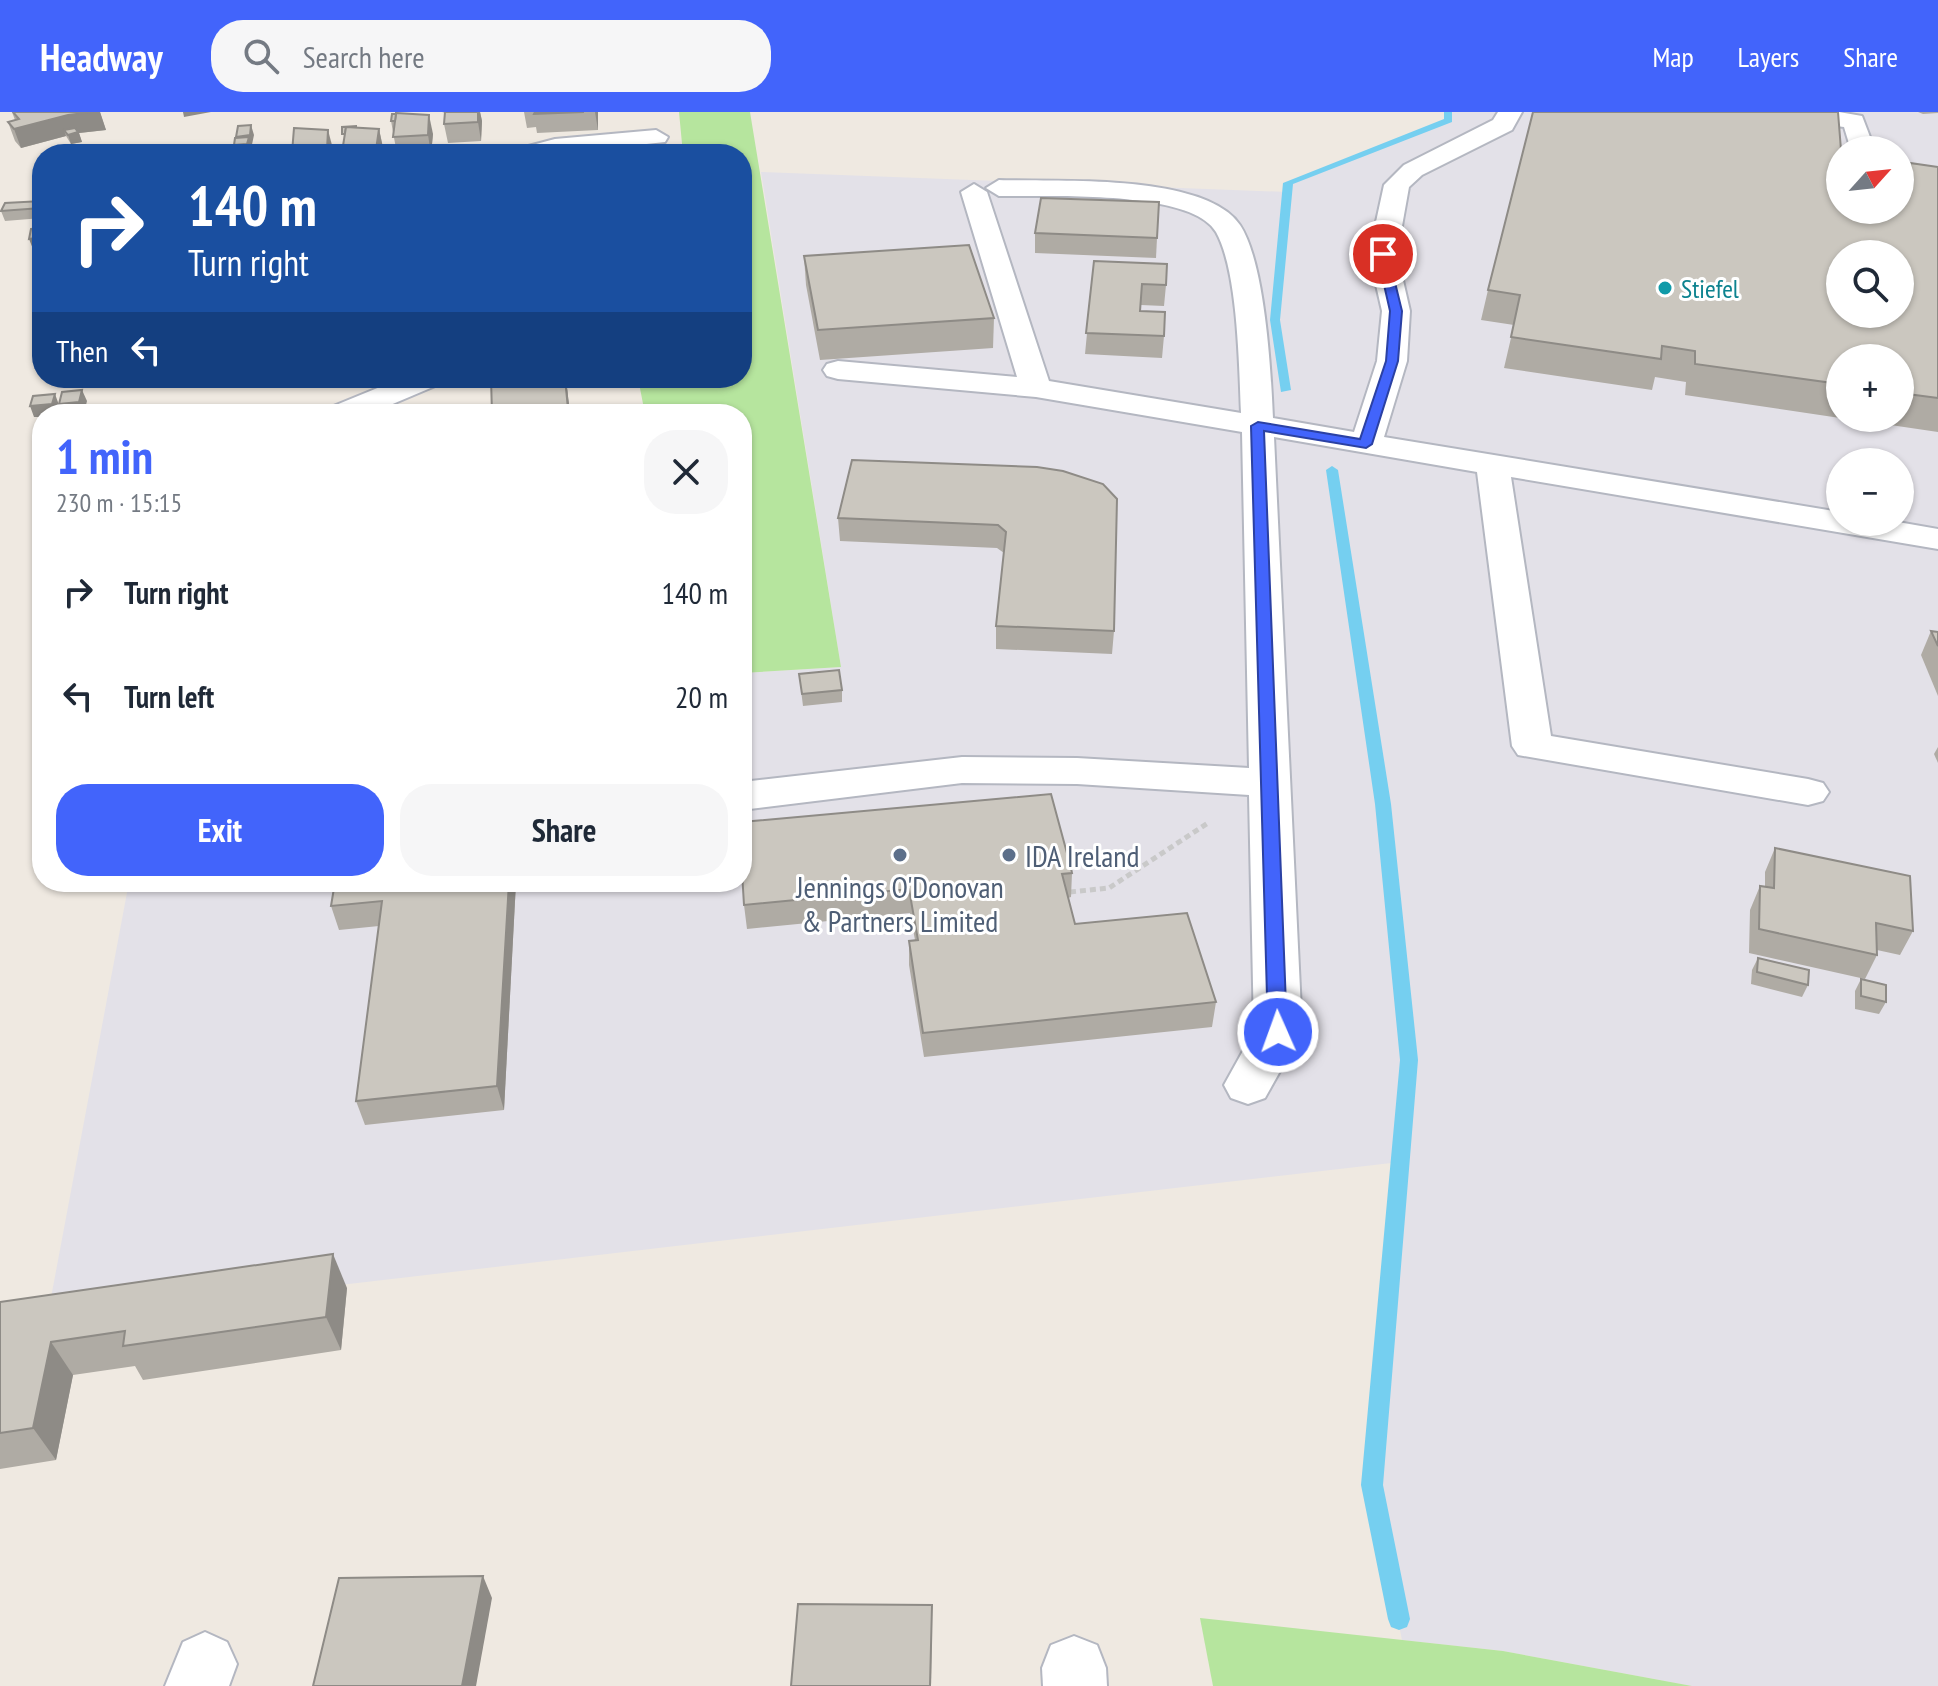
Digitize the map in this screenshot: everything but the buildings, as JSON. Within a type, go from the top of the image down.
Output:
[{"type":"street","points":[[1366,444],[1392,361],[1396,311],[1383,254],[1397,185],[1413,170],[1503,125],[1510,112]]},
{"type":"street","points":[[1778,112],[1851,117],[1858,136]]},
{"type":"street","points":[[572,144],[656,134]]},
{"type":"street","points":[[1036,388],[986,190],[1147,192],[1181,199],[1221,218],[1228,228],[1245,283],[1258,426],[1278,1032],[1248,1085]]},
{"type":"street","points":[[838,370],[1036,388],[1938,539]]},
{"type":"street","points":[[367,404],[407,388]]},
{"type":"street","points":[[1493,465],[1532,746],[1808,792]]},
{"type":"street","points":[[752,795],[962,770],[1077,771],[1269,783]]},
{"type":"path","points":[[1070,892],[1109,888],[1269,783]]},
{"type":"shaded area","points":[[1448,112],[1938,112],[1938,1686],[1692,1686],[1503,1651],[1402,1640],[1372,1485],[1400,1162],[47,1319],[127,892],[752,892],[752,672],[841,667],[761,172],[1287,192],[1288,183],[1449,120]]},
{"type":"green space","points":[[679,112],[750,112],[841,667],[752,672],[752,404],[643,404],[640,388],[752,388],[752,144],[682,144]]},
{"type":"green space","points":[[1200,1618],[1503,1651],[1692,1686],[1213,1686]]},
{"type":"waterway","points":[[1285,390],[1275,320],[1288,183],[1449,120],[1448,112]]},
{"type":"waterway","points":[[1332,470],[1383,804],[1409,1060],[1372,1485],[1399,1619]]},
{"type":"place","name":"Stiefel","points":[[1665,288]]},
{"type":"place","name":"Jennings O'Donovan & Partners Limited","points":[[900,855]]},
{"type":"place","name":"IDA Ireland","points":[[1009,855]]},
{"type":"route","points":[[1278,1032],[1258,426],[1366,444],[1392,361],[1396,311],[1383,254]]}]
